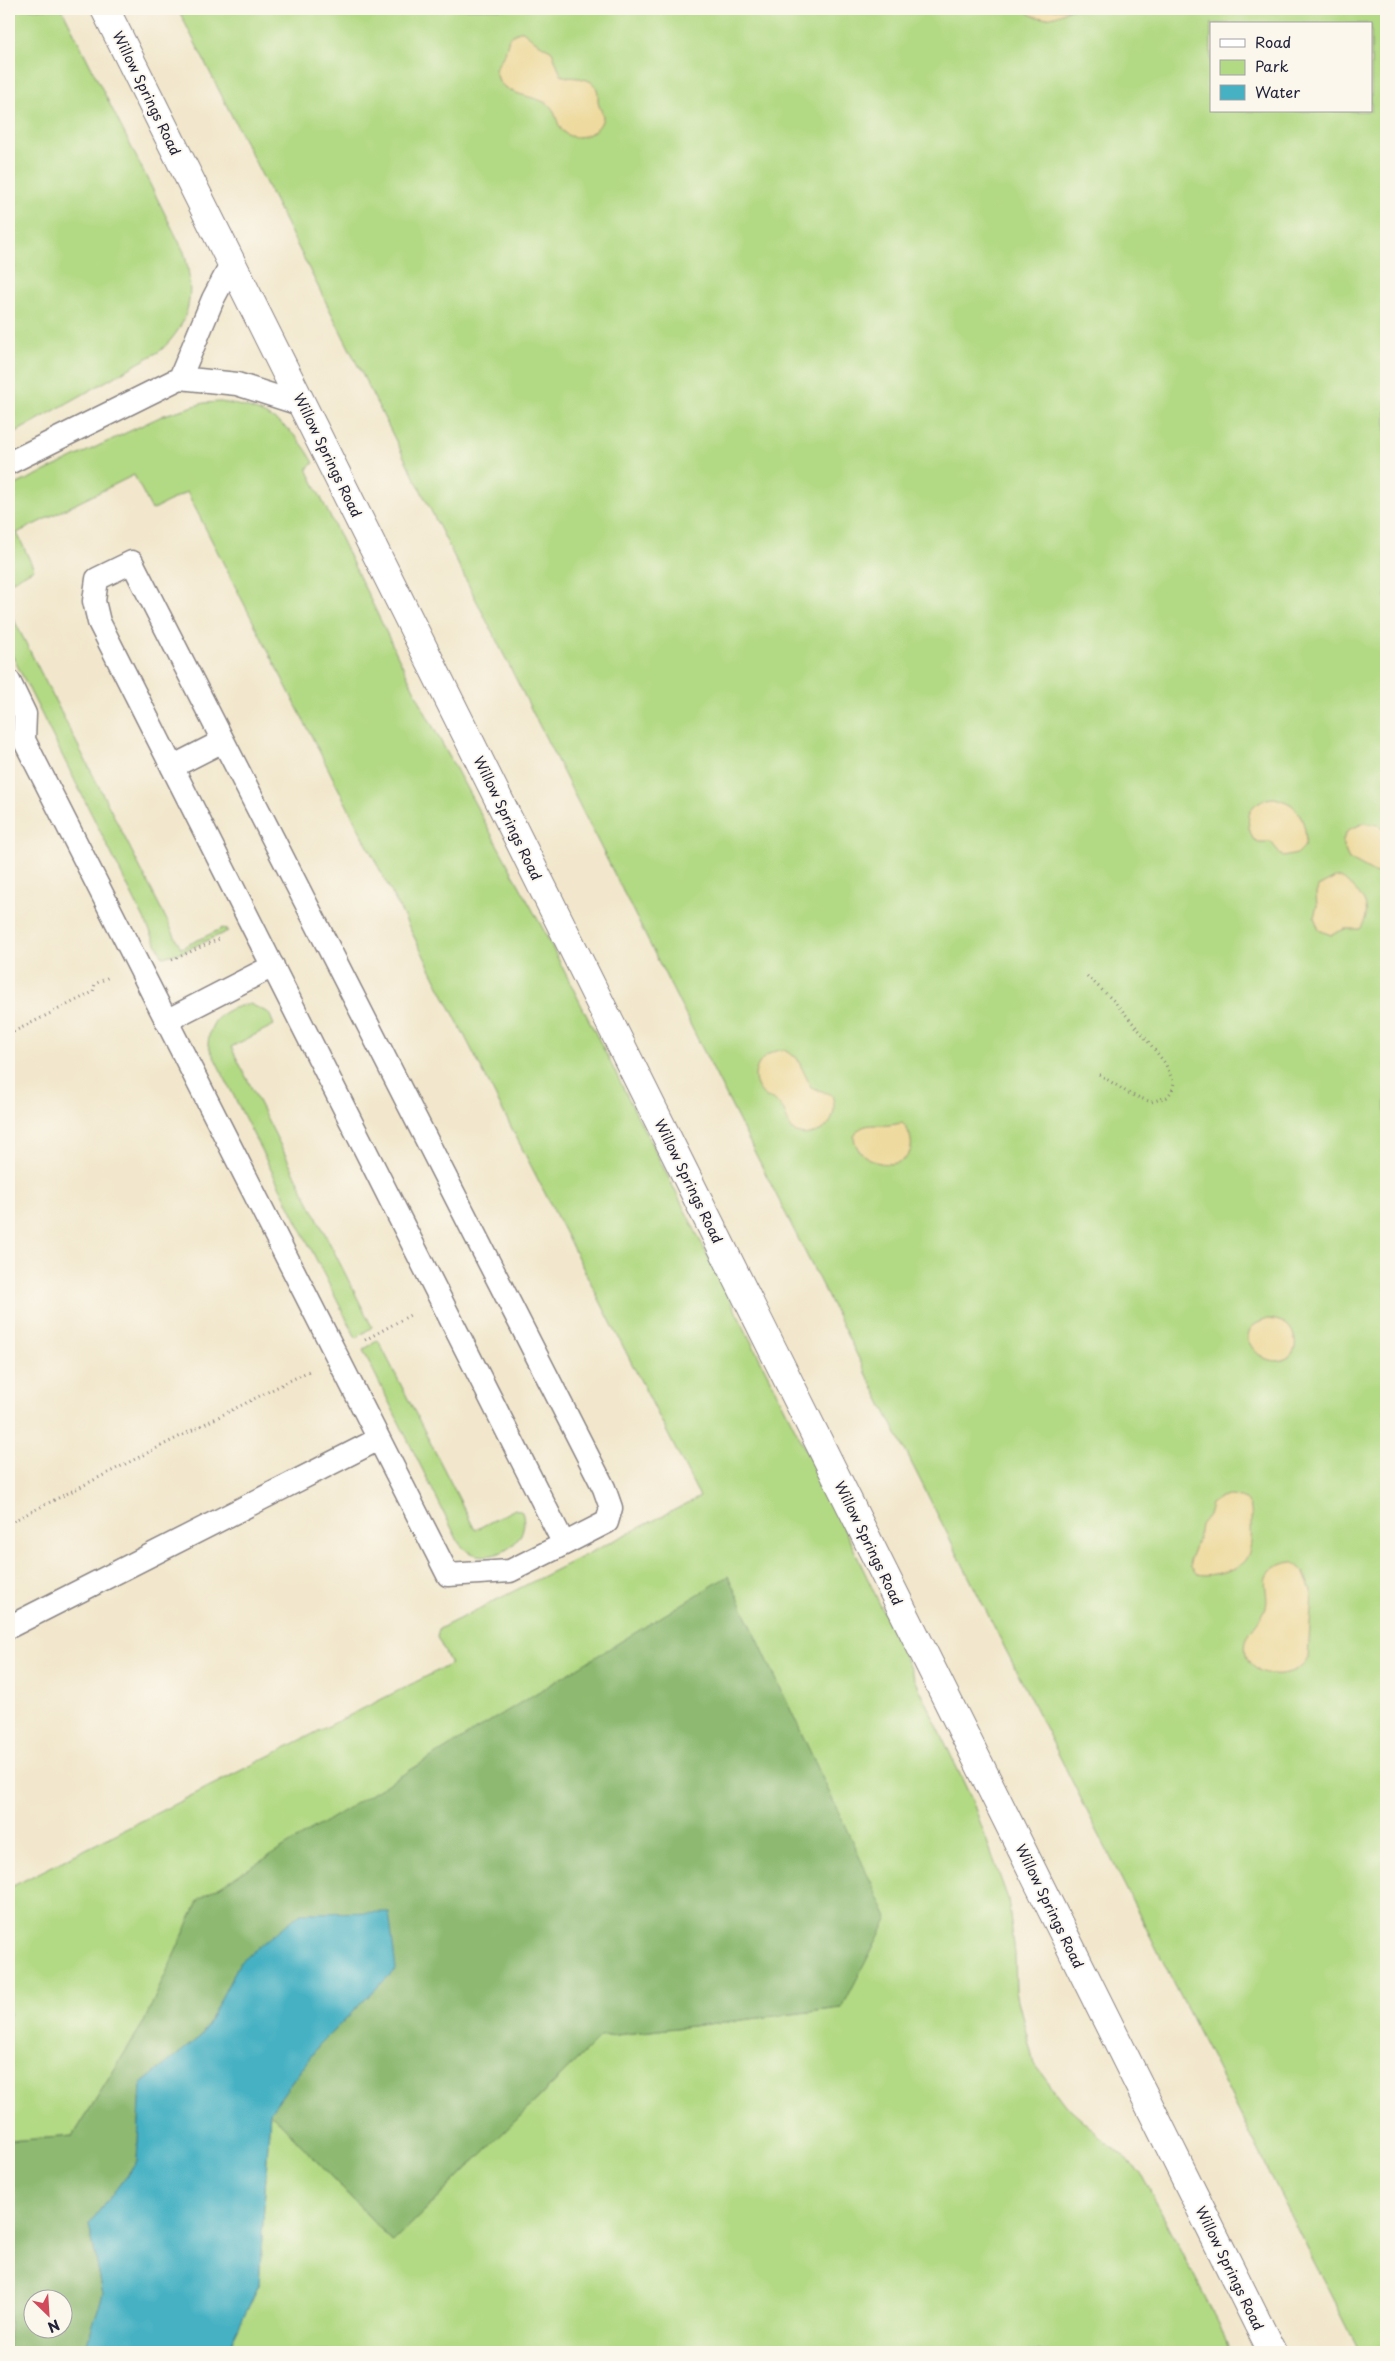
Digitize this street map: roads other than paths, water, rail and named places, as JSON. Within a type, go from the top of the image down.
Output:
[{"type":"main road","name":"Willow Springs Road","points":[[105,9],[1272,2352]]},
{"type":"lane","points":[[180,378],[213,299],[232,263]]},
{"type":"lane","points":[[9,463],[180,378],[237,384],[303,405]]},
{"type":"lane","points":[[9,681],[25,714],[16,736],[166,1021],[448,1575],[510,1571],[564,1544],[607,1522],[611,1508],[604,1488],[132,562],[97,580],[94,601],[99,622],[564,1544]]},
{"type":"lane","points":[[172,767],[223,741]]},
{"type":"lane","points":[[166,1021],[272,966]]},
{"type":"lane","points":[[9,1627],[379,1439]]},
{"type":"water","points":[[389,1912],[396,1969],[319,2045],[270,2112],[259,2285],[227,2352],[84,2352],[103,2294],[89,2224],[137,2162],[141,2084],[202,2035],[240,1962],[301,1913]]}]
